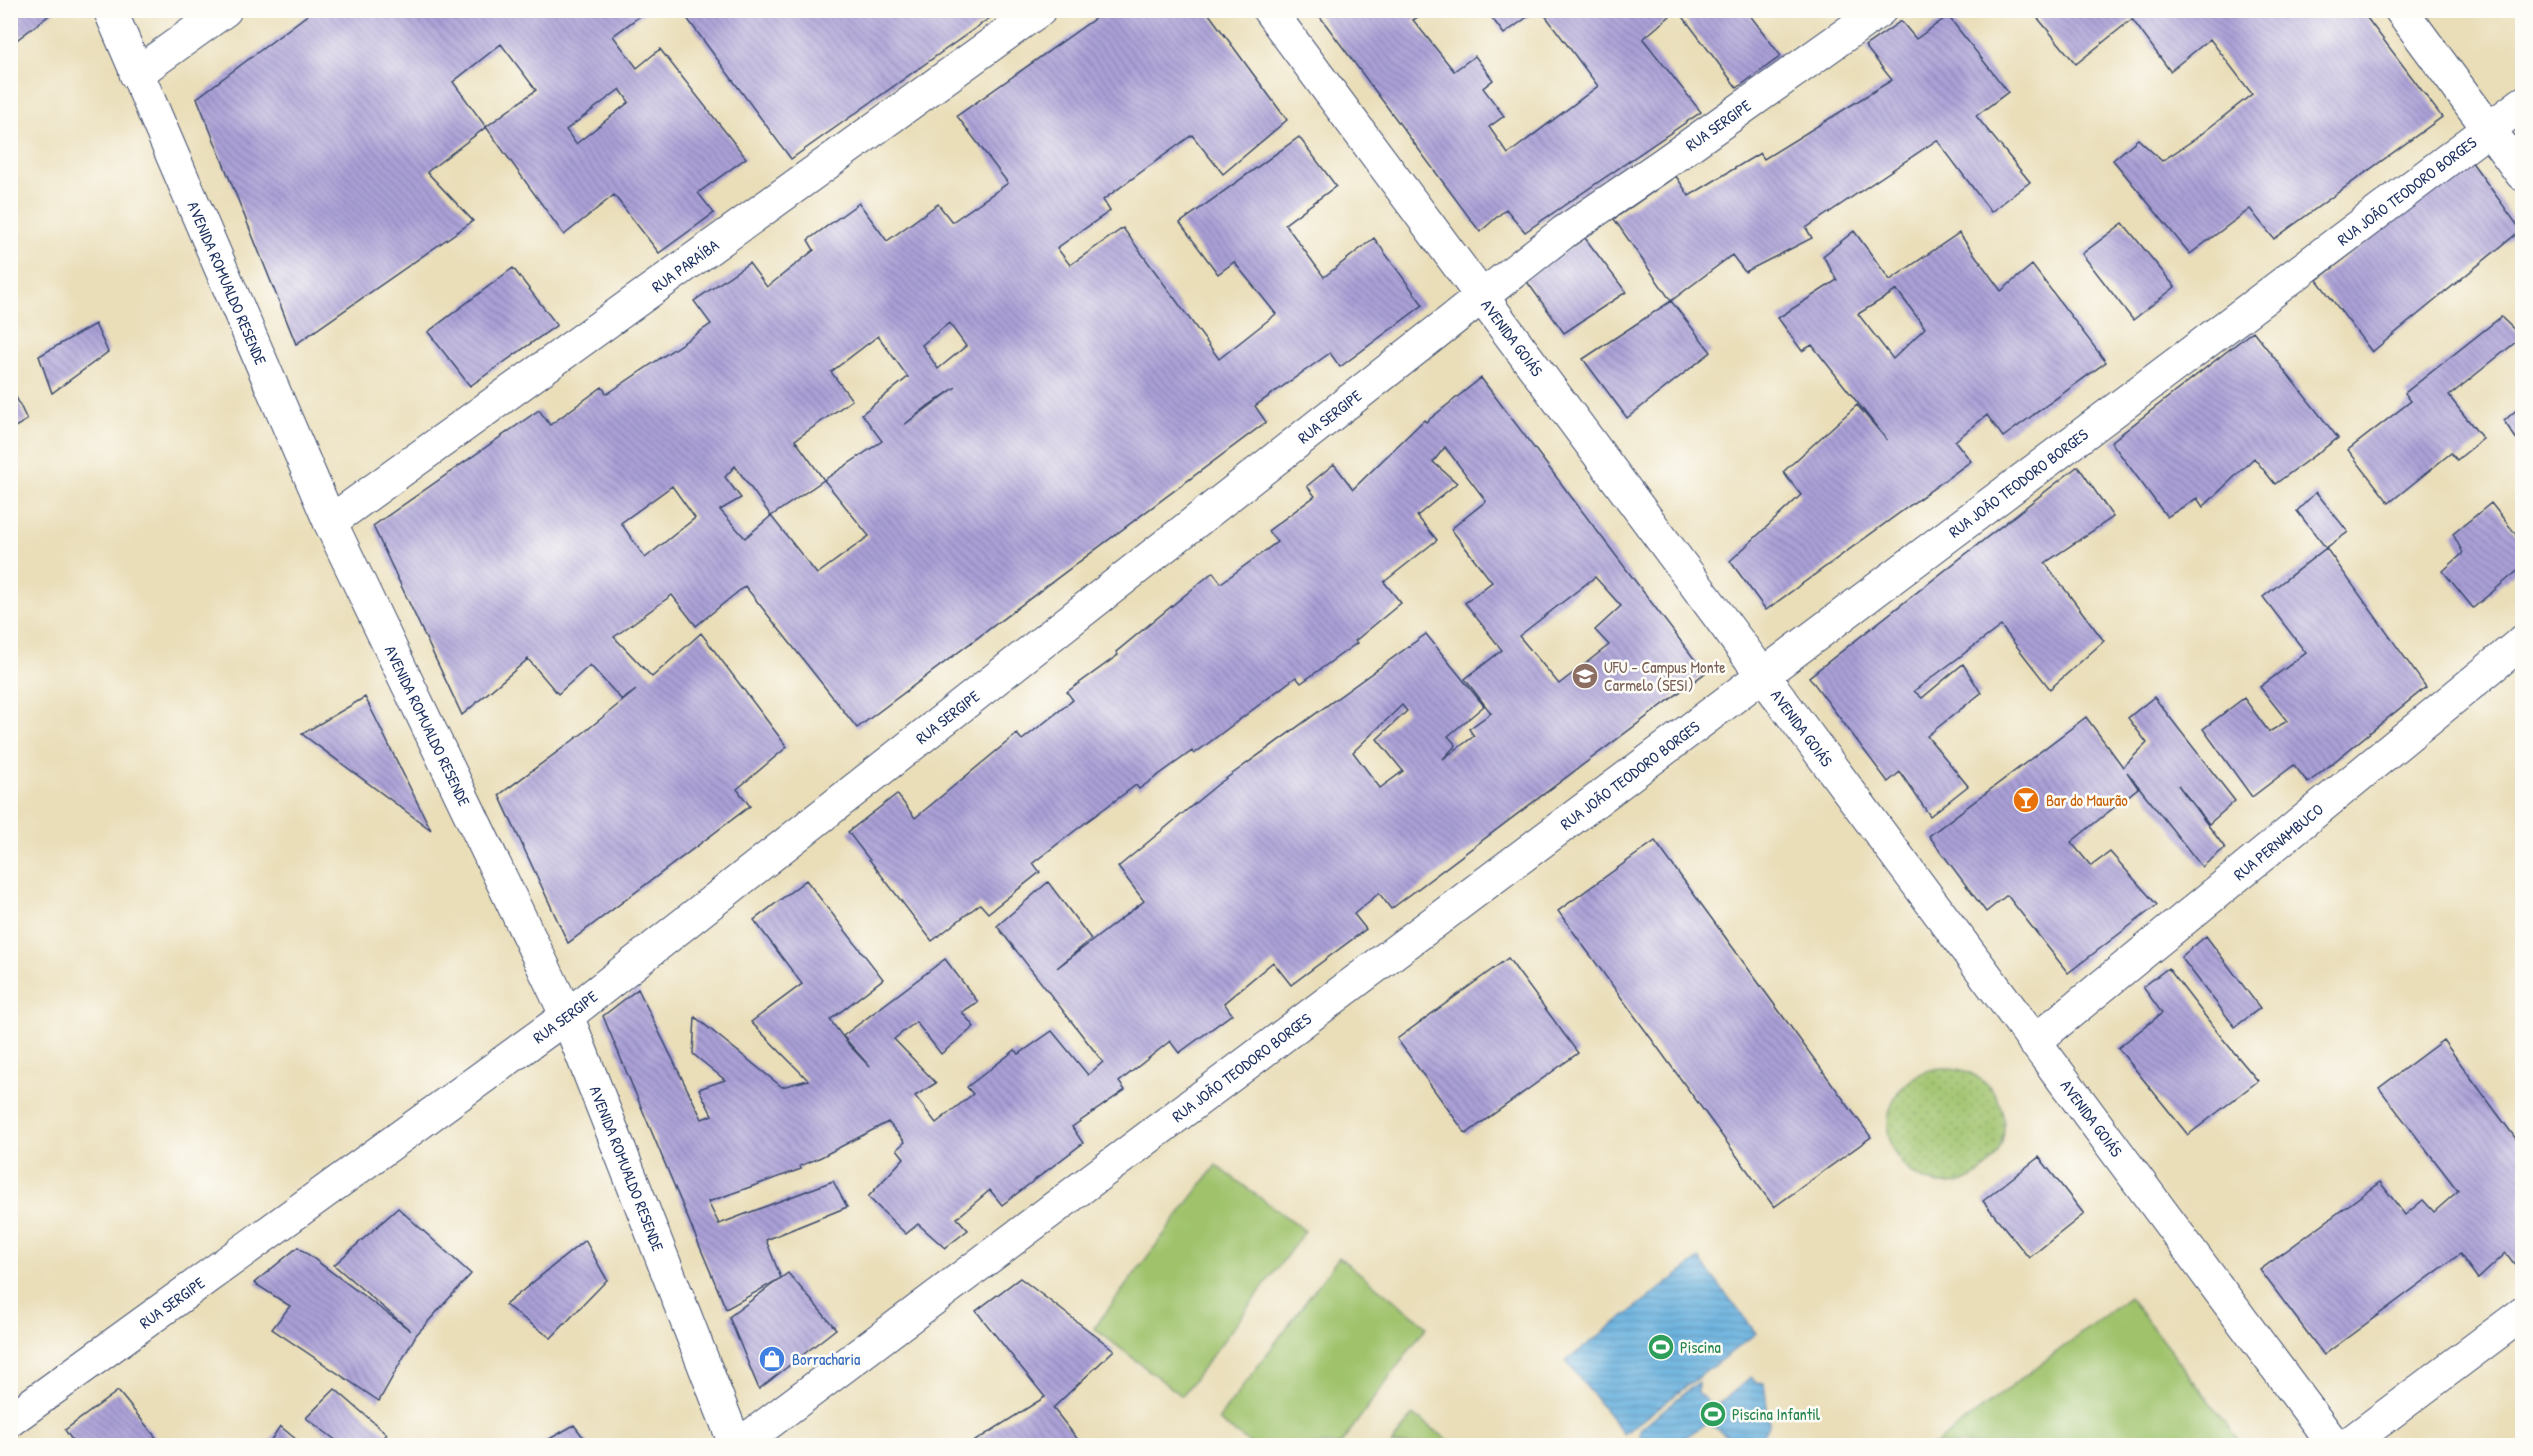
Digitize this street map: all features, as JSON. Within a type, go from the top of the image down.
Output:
[{"type":"street","name":"AVENIDA ROMUALDO RESENDE","points":[[110,10],[330,522],[567,1016],[737,1446]]},
{"type":"street","points":[[136,74],[225,10]]},
{"type":"street","name":"RUA PARAÍBA","points":[[330,522],[1039,10]]},
{"type":"street","name":"AVENIDA GOIÁS","points":[[1269,10],[2335,1446]]},
{"type":"street","name":"RUA SERGIPE","points":[[10,1420],[567,1016],[1563,232],[1662,165],[1880,10]]},
{"type":"street","points":[[2401,10],[2523,174]]},
{"type":"street","name":"RUA JOÃO TEODORO BORGES","points":[[737,1446],[2523,104]]},
{"type":"street","name":"RUA PERNAMBUCO","points":[[2034,1042],[2523,642]]},
{"type":"street","points":[[2346,1446],[2523,1314]]},
{"type":"green space","points":[[1946,1068],[1968,1072],[1987,1085],[2000,1104],[2004,1126],[2000,1148],[1987,1167],[1968,1180],[1946,1184],[1924,1180],[1905,1167],[1892,1148],[1888,1126],[1892,1104],[1905,1085],[1924,1072]]},
{"type":"green space","points":[[1216,1165],[1305,1231],[1182,1396],[1094,1328]]},
{"type":"green space","points":[[1339,1257],[1427,1326],[1340,1445],[1252,1445],[1218,1420]]},
{"type":"green space","points":[[2129,1297],[2243,1445],[1934,1445]]},
{"type":"green space","points":[[1413,1415],[1450,1441],[1446,1445],[1391,1445]]},
{"type":"water","name":"Piscina","points":[[1699,1259],[1756,1333],[1624,1434],[1566,1361]]},
{"type":"water","name":"Piscina Infantil","points":[[1751,1377],[1755,1382],[1764,1383],[1769,1423],[1759,1441],[1738,1441],[1707,1422],[1676,1441],[1660,1442],[1640,1437],[1640,1429],[1698,1382],[1698,1393],[1712,1406],[1720,1403]]},
{"type":"building","points":[[10,10],[56,10],[10,45]]},
{"type":"building","points":[[314,10],[648,10],[613,36],[637,68],[660,49],[746,158],[698,193],[714,213],[659,253],[614,195],[564,235],[486,127],[427,172],[473,221],[296,344],[197,98]],"holes":[[[501,44],[536,90],[486,127],[453,82]],[[620,89],[629,102],[576,144],[566,130]]]},
{"type":"building","points":[[681,10],[1001,10],[791,159]]},
{"type":"building","points":[[1107,10],[1206,10],[1287,120],[1223,174],[1192,135],[1103,200],[1110,211],[1057,248],[1070,265],[1123,228],[1219,359],[1276,314],[1234,262],[1218,274],[1180,223],[1299,137],[1336,186],[1285,224],[1324,277],[1374,238],[1423,305],[1340,367],[1330,353],[1255,406],[1266,422],[857,728],[745,586],[696,626],[672,595],[614,637],[652,677],[701,633],[787,747],[737,789],[750,806],[568,943],[499,795],[587,730],[636,690],[622,700],[590,665],[558,694],[528,659],[462,715],[373,526],[539,410],[550,425],[602,387],[607,394],[711,324],[694,301],[749,263],[767,287],[814,250],[808,240],[859,203],[887,241],[938,204],[952,222],[1008,183],[957,116]],"holes":[[[949,323],[966,346],[938,369],[922,345]],[[878,336],[908,377],[862,414],[882,441],[824,480],[795,440],[852,400],[831,372]],[[956,387],[904,425],[929,405]],[[735,466],[771,516],[745,538],[720,510],[741,498],[725,477]],[[824,480],[869,536],[817,574],[771,516]],[[672,486],[695,518],[645,558],[621,523]]]},
{"type":"building","points":[[1315,10],[1414,10],[1418,17],[1413,20],[1454,71],[1475,56],[1493,80],[1483,88],[1504,116],[1489,127],[1508,154],[1598,86],[1541,10],[1677,10],[1643,39],[1701,112],[1525,232],[1506,209],[1480,232]]},
{"type":"building","points":[[1486,10],[1537,10],[1504,34]]},
{"type":"building","points":[[1678,10],[1746,10],[1781,56],[1737,88]]},
{"type":"building","points":[[2031,10],[2361,10],[2442,117],[2274,239],[2250,209],[2190,254],[2113,160],[2138,139],[2162,161],[2195,139],[2252,94],[2210,39],[2170,71],[2132,19],[2076,64]]},
{"type":"building","points":[[1948,16],[2008,92],[1976,116],[2030,182],[1991,212],[1937,140],[1806,228],[1812,238],[1745,272],[1732,255],[1671,301],[1614,219],[1676,176],[1689,196],[1760,153],[1764,159],[1892,80],[1865,46],[1901,21],[1916,39]]},
{"type":"building","points":[[2471,161],[2521,230],[2372,352],[2317,280]]},
{"type":"building","points":[[2123,223],[2175,287],[2133,320],[2082,254]]},
{"type":"building","points":[[1854,231],[1890,280],[1959,233],[2001,291],[2032,265],[2106,362],[2003,437],[1987,415],[1955,441],[1971,461],[1766,610],[1730,561],[1801,495],[1783,472],[1857,405],[1887,440],[1812,345],[1802,351],[1778,318],[1837,280],[1823,256]],"holes":[[[1897,290],[1925,328],[1893,359],[1858,314]]]},
{"type":"building","points":[[1585,238],[1626,292],[1564,333],[1525,279]]},
{"type":"building","points":[[513,268],[557,325],[470,386],[428,332]]},
{"type":"building","points":[[1671,301],[1711,352],[1627,418],[1583,359]]},
{"type":"building","points":[[2501,317],[2522,337],[2449,396],[2483,439],[2457,460],[2451,453],[2389,503],[2348,450],[2411,401],[2405,393]]},
{"type":"building","points":[[95,324],[108,352],[52,393],[39,356]]},
{"type":"building","points":[[2253,331],[2338,438],[2275,484],[2254,458],[2203,507],[2197,498],[2167,517],[2111,442]]},
{"type":"building","points":[[1481,378],[1705,673],[1391,909],[1379,893],[1354,914],[1366,929],[1291,985],[1273,962],[1224,1003],[1232,1014],[1179,1053],[1170,1041],[1119,1082],[1125,1090],[1072,1127],[1083,1143],[1002,1205],[990,1190],[957,1218],[968,1230],[945,1248],[918,1224],[906,1234],[868,1197],[904,1158],[897,1149],[905,1142],[888,1122],[800,1166],[801,1169],[708,1202],[719,1224],[833,1181],[847,1207],[766,1240],[781,1278],[726,1309],[603,1016],[638,989],[702,1119],[712,1115],[699,1089],[725,1080],[693,1054],[695,1017],[782,1087],[808,1080],[751,1022],[802,984],[754,920],[806,880],[883,979],[830,1020],[849,1045],[870,1067],[843,1036],[945,959],[978,1002],[962,1012],[974,1027],[941,1054],[916,1022],[894,1039],[936,1083],[915,1096],[936,1123],[973,1094],[967,1087],[1015,1050],[1019,1054],[1052,1031],[1088,1075],[1103,1062],[997,926],[1048,882],[1091,939],[1057,968],[1144,901],[1118,867],[1217,785],[1426,634],[1484,706],[1448,736],[1456,745],[1443,759],[1474,736],[1469,729],[1491,713],[1465,679],[1502,650],[1465,603],[1492,582],[1451,529],[1486,501],[1445,447],[1433,462],[1457,483],[1417,516],[1437,540],[1384,582],[1401,603],[1355,641],[1357,643],[1301,683],[1296,677],[1194,754],[1192,751],[1139,789],[1136,785],[1085,823],[1033,863],[1040,872],[988,913],[980,904],[932,941],[848,832],[897,794],[915,818],[1017,734],[1022,740],[1073,700],[1067,692],[1118,655],[1116,652],[1213,572],[1221,583],[1277,542],[1268,531],[1315,496],[1307,486],[1334,464],[1353,489],[1424,420],[1426,422]],"holes":[[[1595,577],[1621,606],[1595,630],[1609,645],[1559,684],[1519,636]],[[1402,705],[1407,711],[1377,739],[1403,771],[1380,788],[1353,752]]]},
{"type":"building","points":[[10,384],[27,420],[10,430]]},
{"type":"building","points":[[2522,405],[2522,447],[2504,421]]},
{"type":"building","points":[[2078,466],[2113,517],[2045,563],[2104,641],[2050,689],[2001,626],[1914,691],[1922,698],[1963,664],[1981,693],[1927,736],[1968,786],[1930,816],[1900,772],[1888,782],[1809,677]]},
{"type":"building","points":[[2316,492],[2348,532],[2326,548],[2297,511]]},
{"type":"building","points":[[2491,503],[2522,542],[2522,567],[2473,608],[2443,571],[2463,553],[2453,534]]},
{"type":"building","points":[[2326,548],[2426,687],[2308,783],[2294,765],[2252,797],[2203,729],[2244,698],[2269,732],[2287,721],[2260,687],[2306,653],[2263,597]]},
{"type":"building","points":[[365,697],[431,830],[302,734]]},
{"type":"building","points":[[2154,697],[2235,801],[2209,824],[2178,785],[2225,848],[2202,867],[2127,772],[2138,788],[2071,842],[2091,866],[2110,852],[2157,905],[2068,973],[2007,895],[1986,912],[1929,836],[2086,717],[2123,767],[2147,743],[2128,718]]},
{"type":"building","points":[[1655,841],[1871,1137],[1774,1207],[1558,911]]},
{"type":"building","points":[[2206,936],[2260,1008],[2235,1027],[2181,957]]},
{"type":"building","points":[[1508,958],[1578,1053],[1466,1134],[1397,1039]]},
{"type":"building","points":[[2168,968],[2258,1081],[2188,1135],[2118,1048],[2162,1013],[2143,987]]},
{"type":"building","points":[[2443,1040],[2522,1147],[2522,1274],[2506,1253],[2478,1279],[2460,1254],[2324,1355],[2260,1270],[2380,1182],[2405,1215],[2423,1200],[2434,1212],[2458,1191],[2379,1088]]},
{"type":"building","points":[[2039,1157],[2084,1214],[2029,1258],[1983,1201]]},
{"type":"building","points":[[398,1208],[471,1274],[416,1335],[379,1401],[272,1329],[290,1306],[254,1283],[298,1247],[411,1331],[334,1265]]},
{"type":"building","points":[[585,1240],[607,1280],[551,1338],[505,1305]]},
{"type":"building","name":"Borracharia","points":[[788,1273],[836,1329],[759,1389],[729,1317]]},
{"type":"building","points":[[1020,1278],[1114,1350],[1053,1408],[1083,1446],[967,1446],[1045,1397],[976,1311]]},
{"type":"building","points":[[335,1389],[387,1434],[376,1446],[332,1446],[337,1441],[306,1418]]},
{"type":"building","points":[[118,1391],[163,1446],[76,1446],[65,1430]]},
{"type":"building","points":[[574,1425],[590,1446],[537,1446]]},
{"type":"building","points":[[280,1426],[304,1446],[267,1446]]},
{"type":"place","name":"UFU - Campus Monte Carmelo (SESI)","points":[[1585,676]]},
{"type":"place","name":"Bar do Maurão","points":[[2026,800]]},
{"type":"place","name":"Piscina","points":[[1661,1347]]},
{"type":"place","name":"Borracharia","points":[[772,1359]]},
{"type":"place","name":"Piscina Infantil","points":[[1713,1414]]}]
